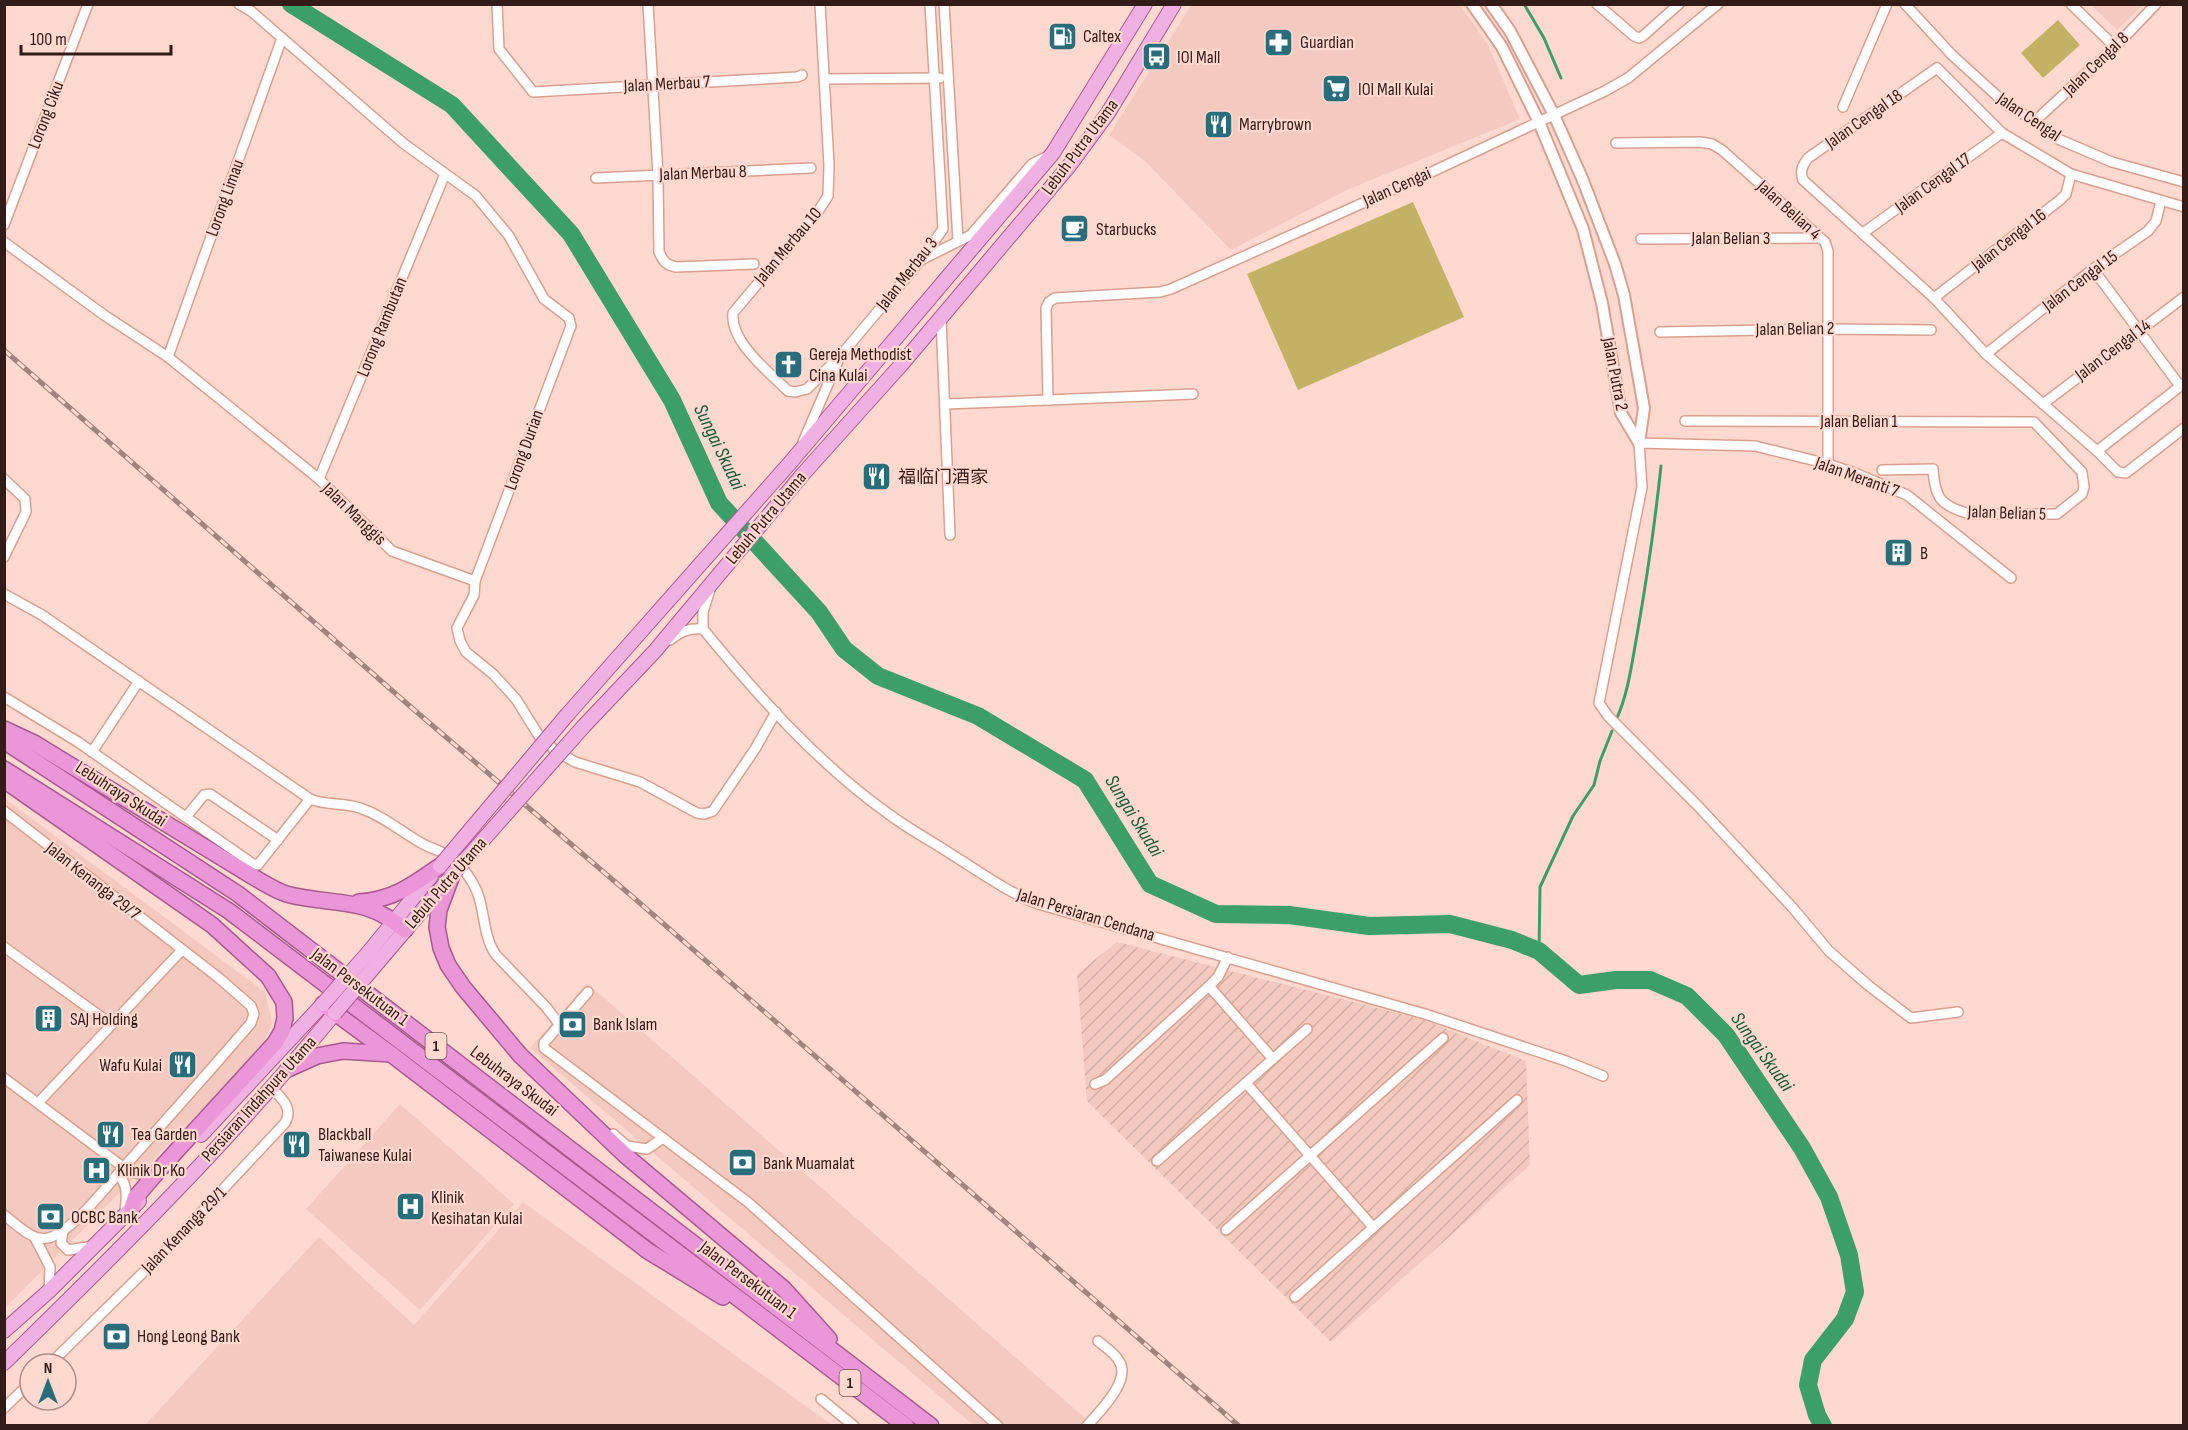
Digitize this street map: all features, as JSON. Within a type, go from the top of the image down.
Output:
[{"type":"highway","points":[[4,729],[34,743],[214,845],[252,876],[288,895],[366,906],[379,911],[399,925]]},
{"type":"highway","name":"Lebuhraya Skudai","points":[[4,741],[238,894],[931,1425]]},
{"type":"highway","name":"Jalan Persekutuan 1","points":[[4,769],[229,911],[795,1341]]},
{"type":"highway","points":[[4,780],[212,925],[268,976],[284,1002],[285,1018],[276,1043],[159,1170],[135,1198],[128,1212]]},
{"type":"highway","points":[[341,903],[376,901],[446,870]]},
{"type":"highway","points":[[446,870],[437,927],[441,948],[448,965],[463,987],[520,1055],[625,1155],[784,1289],[855,1367]]},
{"type":"highway","points":[[329,1009],[648,1251],[795,1341]]},
{"type":"highway","points":[[288,1069],[317,1056],[343,1051],[391,1054]]},
{"type":"highway","name":"1","points":[[795,1341],[906,1425]]},
{"type":"main road","name":"Lebuh Putra Utama","points":[[329,1009],[446,870],[567,715],[789,464],[1053,153],[1145,4]]},
{"type":"main road","name":"Lebuh Putra Utama","points":[[446,870],[655,651],[803,474],[941,318],[1069,166],[1108,113],[1174,4]]},
{"type":"main road","name":"Persiaran Indahpura Utama","points":[[4,1363],[165,1202],[288,1069],[329,1009]]},
{"type":"main road","name":"Persiaran Indahpura Utama","points":[[4,1331],[49,1291],[329,1009]]},
{"type":"street","name":"Lorong Ciku","points":[[4,225],[88,4]]},
{"type":"street","points":[[238,4],[251,11],[403,144],[445,174]]},
{"type":"street","name":"Jalan Merbau 7","points":[[497,4],[499,49],[533,92],[802,75]]},
{"type":"street","points":[[648,4],[658,175],[659,252],[669,266],[754,264]]},
{"type":"street","name":"Jalan Merbau 10","points":[[761,364],[737,337],[732,321],[733,313],[817,213],[828,196],[830,165],[820,4]]},
{"type":"street","name":"Jalan Merbau 3","points":[[761,364],[788,391],[807,389],[841,355],[921,260],[942,229],[930,4]]},
{"type":"street","points":[[944,4],[958,241]]},
{"type":"street","name":"Jalan Putra 2","points":[[1472,4],[1502,47],[1539,122],[1583,229],[1602,303],[1621,413],[1639,442]]},
{"type":"street","name":"Jalan Putra 2","points":[[1491,4],[1510,31],[1554,115],[1606,239],[1624,295],[1644,408],[1639,442]]},
{"type":"street","points":[[1597,4],[1639,38],[1679,4]]},
{"type":"street","name":"Jalan Cengai","points":[[1048,400],[1046,308],[1055,298],[1171,290],[1582,103],[1628,78],[1718,4]]},
{"type":"street","points":[[1843,107],[1887,4]]},
{"type":"street","name":"Jalan Cengal","points":[[1905,4],[1952,55],[2006,104],[2035,121],[2058,139],[2112,162],[2184,182]]},
{"type":"street","points":[[2071,4],[2115,47]]},
{"type":"street","name":"Jalan Cengal 8","points":[[2035,121],[2115,47],[2156,4]]},
{"type":"street","name":"Lorong Limau","points":[[168,357],[282,38]]},
{"type":"street","name":"Jalan Cengal 18","points":[[1863,233],[1803,180],[1801,172],[1808,158],[1934,69],[1940,69],[2002,133]]},
{"type":"street","points":[[825,79],[948,77]]},
{"type":"street","points":[[2002,133],[2071,174],[2184,207]]},
{"type":"street","name":"Jalan Cengal 17","points":[[1863,233],[2002,133]]},
{"type":"street","name":"Jalan Belian 4","points":[[1616,144],[1700,142],[1712,144],[1722,150],[1825,242],[1828,250],[1828,464]]},
{"type":"street","points":[[921,260],[971,235],[1032,164],[1053,153]]},
{"type":"street","name":"Jalan Merbau 8","points":[[596,178],[811,168]]},
{"type":"street","name":"Lorong Durian","points":[[445,174],[476,196],[509,236],[544,299],[569,318],[571,326],[475,581]]},
{"type":"street","name":"Lorong Rambutan","points":[[319,480],[445,174]]},
{"type":"street","name":"Jalan Cengal 16","points":[[1934,298],[2060,200],[2066,194],[2071,174]]},
{"type":"street","name":"Jalan Cengal 15","points":[[1986,354],[2093,269],[2148,231],[2156,221],[2161,201]]},
{"type":"street","points":[[1863,233],[1934,298],[1986,354],[2118,472],[2122,474],[2184,428]]},
{"type":"street","name":"Jalan Belian 3","points":[[1641,238],[1820,238]]},
{"type":"street","name":"Jalan Manggis","points":[[4,242],[104,315],[168,357],[319,480],[392,551],[475,581]]},
{"type":"street","points":[[2093,269],[2182,385],[2097,451]]},
{"type":"street","name":"Jalan Cengal 14","points":[[2043,404],[2184,297]]},
{"type":"street","points":[[941,318],[950,535]]},
{"type":"street","name":"Jalan Belian 2","points":[[1660,332],[1828,328],[1931,330]]},
{"type":"street","points":[[798,453],[841,355]]},
{"type":"street","points":[[945,404],[1193,394]]},
{"type":"street","name":"Jalan Belian 1","points":[[1685,421],[2034,422]]},
{"type":"street","name":"Jalan Belian 5","points":[[1882,470],[1933,469],[1936,493],[1940,499],[1959,511],[1970,514],[2057,514],[2082,494],[2084,487],[2082,472],[2034,422]]},
{"type":"street","points":[[1639,442],[1642,487],[1599,703],[1608,716],[1698,806],[1792,907],[1829,951],[1869,986],[1911,1018],[1958,1012]]},
{"type":"street","name":"Jalan Meranti 7","points":[[1639,442],[1755,446],[1828,464],[1907,495],[2011,578]]},
{"type":"street","points":[[4,479],[25,499],[26,512],[4,557]]},
{"type":"street","points":[[655,651],[679,633],[690,628],[703,629],[706,600],[716,577]]},
{"type":"street","points":[[475,581],[474,595],[457,628],[466,652],[493,674],[516,699],[539,736],[556,751],[575,762],[640,782],[688,809],[704,814],[713,811],[755,749],[776,712]]},
{"type":"street","points":[[4,594],[42,615],[310,799],[322,803],[339,803],[359,807],[386,819],[423,844],[443,852],[456,861],[475,887],[489,946],[560,1025]]},
{"type":"street","name":"Jalan Persiaran Cendana","points":[[703,629],[736,669],[836,772],[890,815],[1015,895],[1038,904],[1425,1014],[1566,1061],[1602,1076]]},
{"type":"street","points":[[92,752],[139,681]]},
{"type":"street","points":[[4,697],[92,752],[186,817],[214,845],[253,864],[258,865],[310,799]]},
{"type":"street","points":[[186,817],[204,795],[210,794],[278,840]]},
{"type":"street","name":"Jalan Kenanga 29/7","points":[[4,811],[251,1006],[254,1014],[253,1019],[190,1094],[121,1171]]},
{"type":"street","points":[[4,947],[111,1024]]},
{"type":"street","points":[[38,1103],[182,950]]},
{"type":"street","points":[[1095,1084],[1105,1080],[1209,986],[1218,977],[1228,957]]},
{"type":"street","points":[[1209,986],[1274,1059]]},
{"type":"street","points":[[588,992],[544,1043],[544,1048],[749,1203],[998,1425]]},
{"type":"street","points":[[1157,1161],[1307,1029]]},
{"type":"street","points":[[1226,1230],[1443,1038]]},
{"type":"street","points":[[4,1078],[121,1171],[148,1175],[159,1170]]},
{"type":"street","points":[[1246,1083],[1373,1227]]},
{"type":"street","points":[[553,1085],[627,1146],[647,1149],[663,1138]]},
{"type":"street","name":"Jalan Kenanga 29/1","points":[[62,1352],[166,1250],[285,1123],[289,1115],[288,1107],[271,1087]]},
{"type":"street","points":[[1294,1297],[1517,1100]]},
{"type":"street","points":[[121,1171],[127,1189],[128,1212]]},
{"type":"street","points":[[35,1238],[50,1238],[63,1231],[121,1171]]},
{"type":"street","points":[[4,1215],[35,1238],[50,1268],[49,1291]]},
{"type":"street","points":[[63,1231],[61,1243],[68,1250],[94,1246]]},
{"type":"street","points":[[1087,1425],[1111,1398],[1123,1375],[1120,1361],[1098,1341]]},
{"type":"street","points":[[4,1408],[18,1395]]},
{"type":"street","points":[[821,1399],[854,1425]]},
{"type":"shaded area","name":"IOI Mall Kulai","points":[[1192,4],[1460,5],[1488,45],[1520,119],[1347,190],[1231,250],[1145,161],[1109,135]]},
{"type":"shaded area","points":[[2091,5],[2143,5],[2117,30]]},
{"type":"shaded area","points":[[2058,20],[2080,45],[2043,78],[2021,53]]},
{"type":"shaded area","points":[[1413,202],[1464,317],[1298,390],[1247,274]]},
{"type":"shaded area","points":[[4,798],[265,992],[272,1022],[260,1052],[5,1308]]},
{"type":"shaded area","points":[[1117,942],[1424,1020],[1526,1061],[1530,1165],[1331,1342],[1087,1101],[1077,974]]},
{"type":"shaded area","points":[[587,983],[1093,1425],[973,1425],[530,1048]]},
{"type":"shaded area","name":"Klinik Kesihatan Kulai","points":[[400,1104],[514,1204],[420,1310],[306,1209]]},
{"type":"shaded area","points":[[523,1202],[832,1425],[145,1425],[319,1237],[414,1325]]},
{"type":"waterway","name":"Sungai Skudai","points":[[291,4],[452,105],[571,234],[672,400],[719,503],[819,612],[844,649],[878,676],[978,716],[1085,780],[1150,884],[1216,914],[1289,915],[1369,926],[1450,924],[1512,940],[1539,951],[1579,985],[1616,980],[1650,980],[1687,996],[1726,1035],[1802,1148],[1829,1197],[1849,1255],[1855,1292],[1845,1319],[1813,1360],[1808,1385],[1817,1415],[1823,1426]]},
{"type":"waterway","points":[[1524,4],[1544,38],[1561,78]]},
{"type":"waterway","points":[[1616,720],[1627,689],[1633,656],[1661,466]]},
{"type":"waterway","points":[[1539,951],[1540,887],[1573,816],[1594,785],[1600,761],[1612,731]]},
{"type":"railway","points":[[4,350],[412,708],[634,898],[1239,1426]]},
{"type":"place","name":"Caltex","points":[[1062,36]]},
{"type":"place","name":"Guardian","points":[[1279,42]]},
{"type":"place","name":"IOI Mall","points":[[1156,57]]},
{"type":"place","name":"IOI Mall Kulai","points":[[1337,89]]},
{"type":"place","name":"Marrybrown","points":[[1218,124]]},
{"type":"place","name":"Starbucks","points":[[1075,229]]},
{"type":"place","name":"Gereja Methodist Cina Kulai","points":[[788,364]]},
{"type":"place","name":"福临门酒家","points":[[877,477]]},
{"type":"place","name":"B","points":[[1899,553]]},
{"type":"place","name":"SAJ Holding","points":[[49,1019]]},
{"type":"place","name":"Bank Islam","points":[[572,1024]]},
{"type":"place","name":"Wafu Kulai","points":[[183,1065]]},
{"type":"place","name":"Tea Garden","points":[[110,1134]]},
{"type":"place","name":"Blackball Taiwanese Kulai","points":[[297,1144]]},
{"type":"place","name":"Bank Muamalat","points":[[742,1163]]},
{"type":"place","name":"Klinik Dr Ko","points":[[96,1170]]},
{"type":"place","name":"Klinik Kesihatan Kulai","points":[[410,1207]]},
{"type":"place","name":"OCBC Bank","points":[[50,1217]]},
{"type":"place","name":"Hong Leong Bank","points":[[116,1336]]}]
